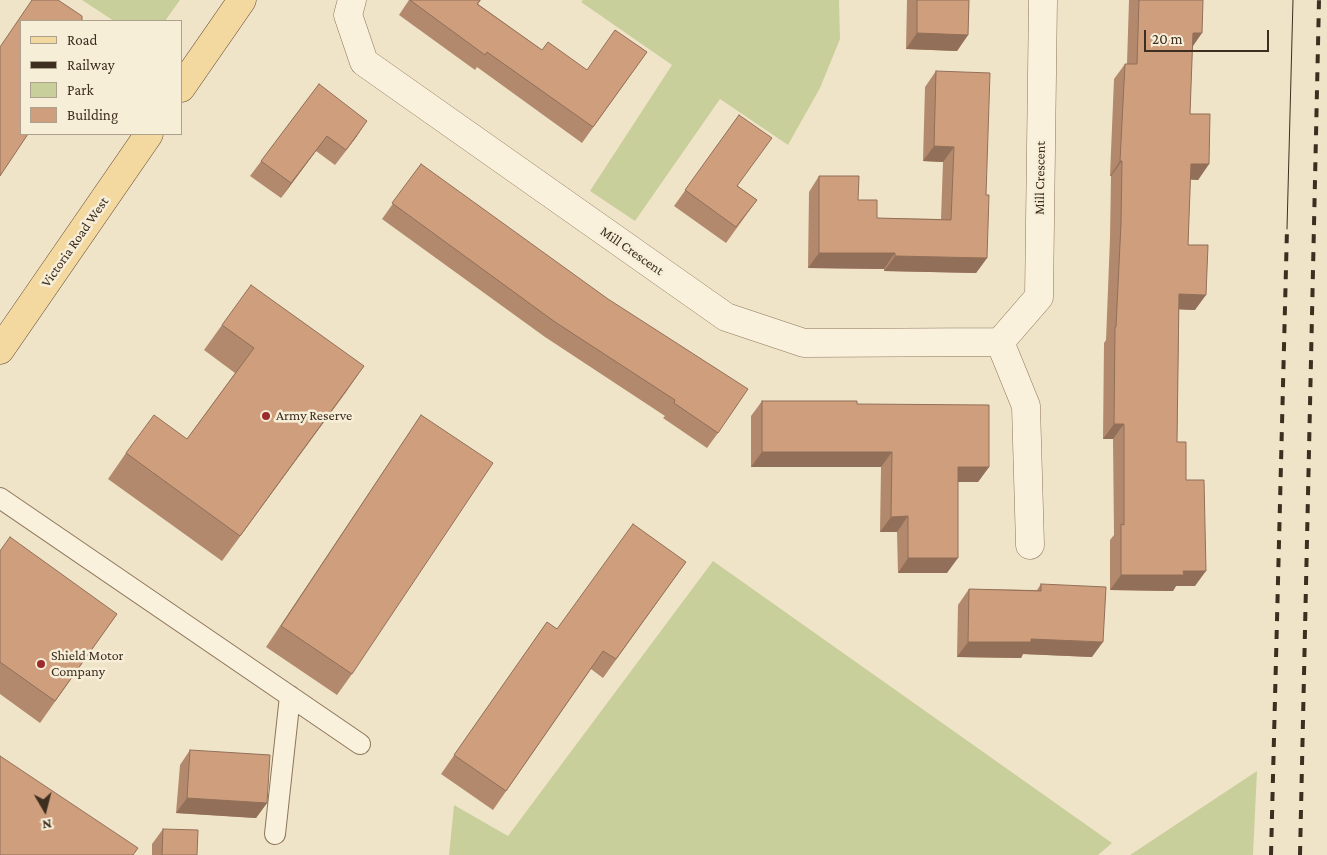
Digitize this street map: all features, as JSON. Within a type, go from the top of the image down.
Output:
[{"type":"main road","points":[[182,87],[242,0]]},
{"type":"main road","name":"Victoria Road West","points":[[0,350],[148,135]]},
{"type":"street","name":"Mill Crescent","points":[[352,0],[348,15],[364,62],[726,317],[804,343],[1000,342],[1039,297],[1043,0]]},
{"type":"street","points":[[1000,342],[1026,406],[1030,545]]},
{"type":"lane","points":[[0,498],[360,744]]},
{"type":"lane","points":[[275,834],[290,696]]},
{"type":"green space","points":[[82,0],[180,0],[166,20],[112,20]]},
{"type":"green space","points":[[583,0],[839,0],[840,39],[820,88],[788,145],[720,99],[635,221],[590,191],[672,65],[581,2]]},
{"type":"green space","points":[[713,561],[1112,843],[1098,855],[449,855],[454,805],[508,836]]},
{"type":"green space","points":[[1257,771],[1253,855],[1130,855]]},
{"type":"building","points":[[32,0],[58,0],[82,16],[82,20],[20,20],[20,135],[27,135],[0,176],[0,47]]},
{"type":"building","points":[[410,0],[480,0],[477,4],[542,50],[548,42],[587,70],[615,30],[647,52],[593,127],[487,52],[485,55]]},
{"type":"building","points":[[917,0],[969,0],[968,35],[917,33]]},
{"type":"building","points":[[1139,0],[1203,0],[1202,33],[1193,33],[1190,114],[1210,114],[1209,164],[1191,164],[1188,245],[1208,245],[1206,295],[1179,294],[1177,442],[1186,442],[1186,480],[1204,480],[1206,571],[1183,571],[1184,575],[1121,575],[1121,524],[1124,525],[1124,424],[1114,424],[1115,327],[1121,223],[1122,161],[1120,161],[1125,64],[1137,64]]},
{"type":"building","points":[[936,71],[990,73],[986,195],[989,195],[987,258],[895,256],[895,253],[819,253],[819,176],[859,176],[858,200],[877,200],[877,218],[951,220],[954,147],[934,146]]},
{"type":"building","points":[[319,84],[367,121],[346,150],[327,136],[291,183],[261,161]]},
{"type":"building","points":[[739,115],[772,138],[737,186],[757,200],[736,227],[685,190]]},
{"type":"building","points":[[421,164],[608,299],[748,389],[718,433],[674,403],[675,400],[555,322],[392,203]]},
{"type":"building","name":"Army Reserve","points":[[251,285],[364,366],[240,536],[126,453],[154,415],[187,439],[254,348],[222,325]]},
{"type":"building","points":[[762,401],[857,401],[857,404],[989,405],[989,467],[958,467],[958,558],[908,558],[908,516],[891,517],[892,452],[762,452]]},
{"type":"building","points":[[421,415],[493,463],[352,674],[281,626]]},
{"type":"building","points":[[633,524],[686,562],[616,659],[603,651],[506,791],[454,755],[547,622],[557,629]]},
{"type":"building","name":"Shield Motor Company","points":[[10,537],[117,614],[55,701],[0,662],[0,551]]},
{"type":"building","points":[[1041,584],[1106,587],[1103,642],[1031,639],[1031,642],[968,642],[969,589],[1041,591]]},
{"type":"building","points":[[190,750],[270,755],[267,803],[187,798]]},
{"type":"building","points":[[0,756],[138,848],[133,855],[0,855]]},
{"type":"building","points":[[163,829],[198,830],[197,855],[162,855]]},
{"type":"tram line","points":[[1287,229],[1293,0]]},
{"type":"railway","points":[[1300,855],[1319,0]]},
{"type":"railway","points":[[1271,855],[1287,229]]},
{"type":"place","name":"Army Reserve","points":[[266,416]]},
{"type":"place","name":"Shield Motor Company","points":[[41,664]]}]
